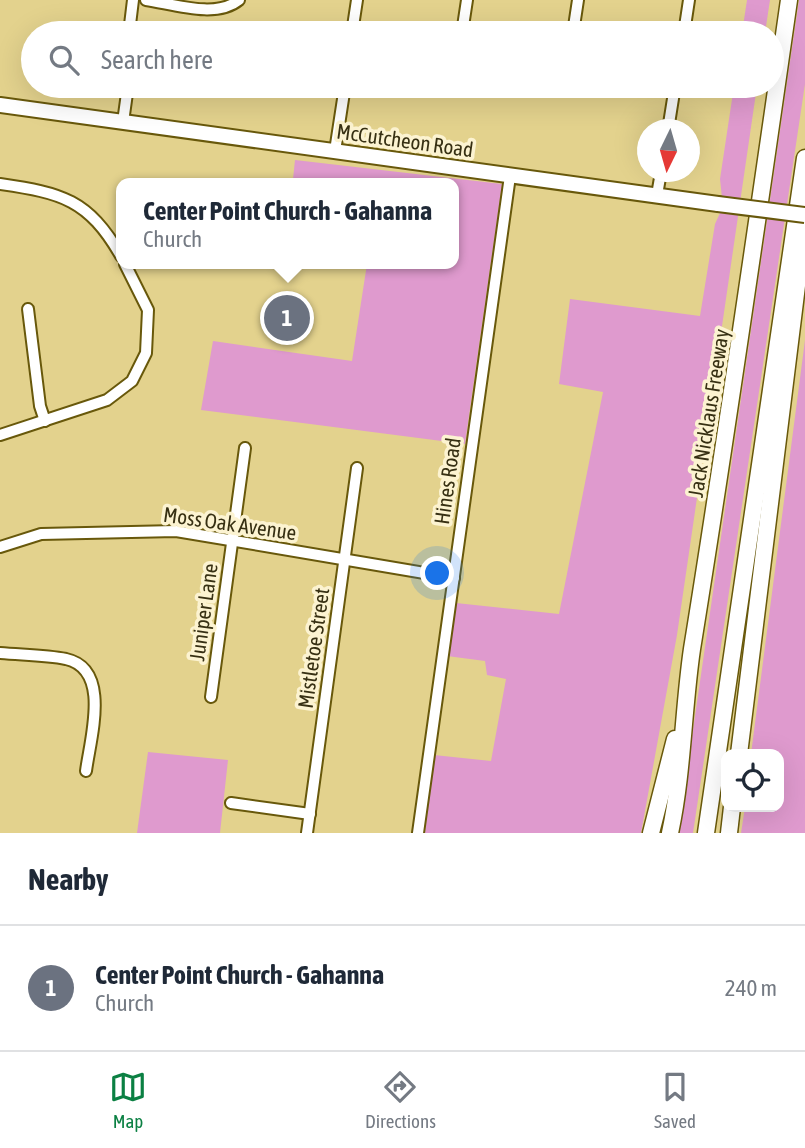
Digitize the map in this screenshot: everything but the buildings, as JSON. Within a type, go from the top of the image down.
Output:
[{"type":"highway","name":"Jack Nicklaus Freeway","points":[[784,35],[789,0]]},
{"type":"highway","name":"Jack Nicklaus Freeway","points":[[670,833],[680,765],[684,703],[775,98]]},
{"type":"highway","points":[[706,833],[805,158]]},
{"type":"highway","points":[[739,749],[805,223]]},
{"type":"highway","points":[[651,833],[684,703]]},
{"type":"highway","points":[[729,833],[731,812]]},
{"type":"main road","name":"McCutcheon Road","points":[[0,105],[805,215]]},
{"type":"street","points":[[130,21],[133,0]]},
{"type":"street","points":[[146,0],[216,10],[230,7],[239,0]]},
{"type":"street","points":[[354,21],[357,0]]},
{"type":"street","points":[[464,21],[467,0]]},
{"type":"street","points":[[575,21],[578,0]]},
{"type":"street","points":[[686,21],[689,0]]},
{"type":"street","points":[[123,122],[126,98]]},
{"type":"street","points":[[335,151],[343,98]]},
{"type":"street","points":[[670,119],[673,98]]},
{"type":"street","name":"Hines Road","points":[[418,833],[510,176]]},
{"type":"street","points":[[657,195],[659,182]]},
{"type":"street","points":[[0,184],[46,191],[80,205],[107,231],[116,247]]},
{"type":"street","points":[[0,435],[107,401],[132,381],[146,353],[148,310],[128,269]]},
{"type":"street","points":[[28,309],[40,406],[45,421]]},
{"type":"street","name":"Juniper Lane","points":[[211,697],[245,449]]},
{"type":"street","name":"Mistletoe Street","points":[[307,833],[357,468]]},
{"type":"street","name":"Moss Oak Avenue","points":[[0,547],[41,534],[176,531],[454,578]]},
{"type":"street","points":[[0,653],[68,659],[83,667],[92,680],[95,696],[86,771]]},
{"type":"street","points":[[231,803],[310,814]]},
{"type":"shaded area","points":[[747,0],[770,0],[767,21],[744,21]]},
{"type":"shaded area","points":[[799,0],[805,0],[805,84],[693,833],[678,833]]},
{"type":"shaded area","points":[[732,98],[755,98],[677,635],[641,833],[425,833],[434,755],[491,761],[506,679],[487,675],[485,661],[447,656],[456,603],[559,614],[603,392],[559,384],[570,299],[700,316],[715,224],[720,213],[732,214],[734,200],[722,198],[720,179]]},
{"type":"shaded area","points":[[295,160],[450,178],[293,178]]},
{"type":"shaded area","points":[[459,179],[502,184],[465,444],[201,410],[213,341],[352,361],[366,269],[459,269]]},
{"type":"shaded area","points":[[805,340],[805,833],[741,833],[744,812],[784,812],[784,749],[752,749]]},
{"type":"shaded area","points":[[148,752],[228,760],[220,833],[137,833]]},
{"type":"place","name":"Center Point Church - Gahanna","points":[[287,318]]}]
